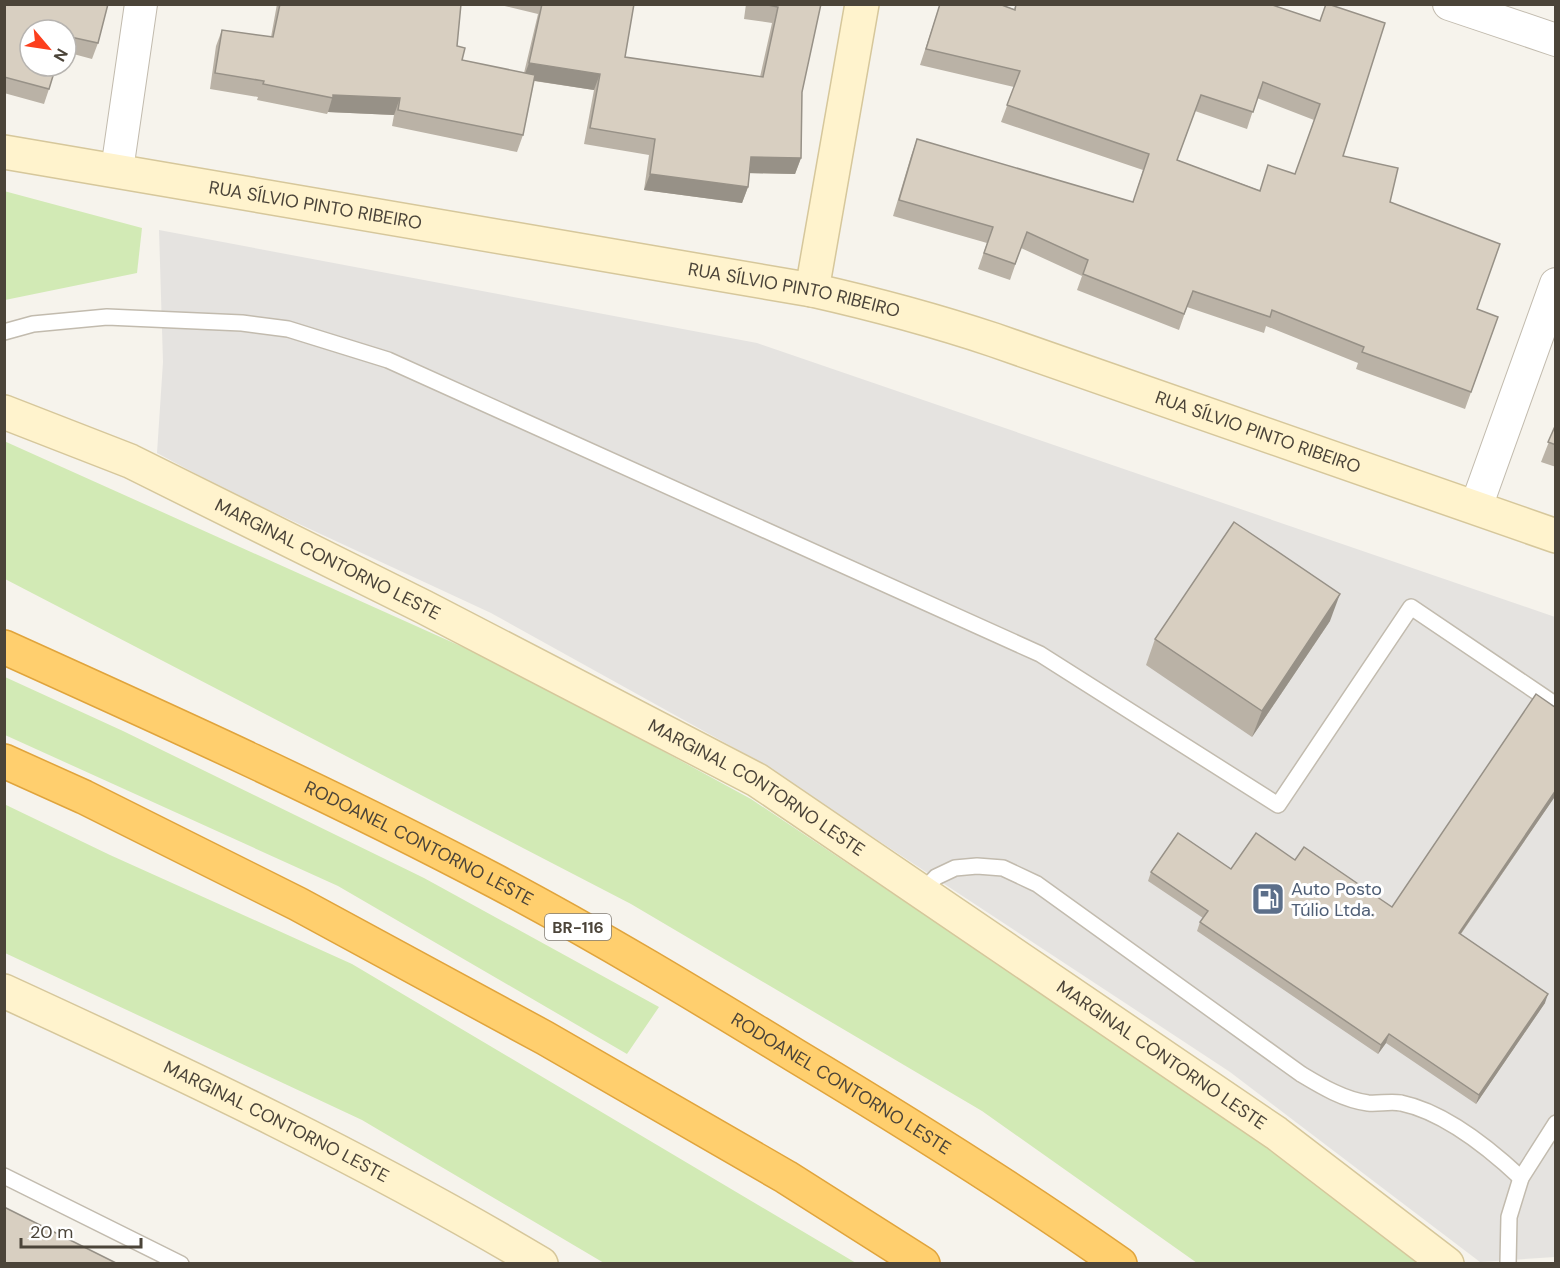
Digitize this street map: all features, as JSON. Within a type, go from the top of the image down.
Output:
[{"type":"highway","name":"RODOANEL CONTORNO LESTE","points":[[4,647],[160,717],[497,882],[693,992],[867,1098],[1039,1207],[1120,1263]]},
{"type":"highway","points":[[4,761],[84,797],[298,904],[535,1033],[786,1177],[923,1263]]},
{"type":"main road","points":[[812,290],[862,4]]},
{"type":"main road","name":"RUA SÍLVIO PINTO RIBEIRO","points":[[4,152],[812,290],[880,305],[937,321],[1556,536]]},
{"type":"main road","name":"MARGINAL CONTORNO LESTE","points":[[4,412],[130,461],[424,607],[757,780],[1276,1133],[1447,1263]]},
{"type":"main road","name":"MARGINAL CONTORNO LESTE","points":[[4,991],[158,1062],[358,1161],[542,1263]]},
{"type":"street","points":[[117,170],[141,4]]},
{"type":"street","points":[[1449,4],[1556,40]]},
{"type":"street","points":[[1476,507],[1556,284]]},
{"type":"lane","points":[[4,332],[33,324],[107,317],[242,323],[288,329],[388,360],[1040,654],[1278,805],[1412,608],[1556,705]]},
{"type":"lane","points":[[922,892],[936,877],[955,868],[978,866],[1004,868],[1037,884],[1322,1087],[1369,1103],[1402,1103],[1428,1113],[1469,1134],[1521,1178]]},
{"type":"lane","points":[[1508,1263],[1509,1218],[1521,1178],[1556,1123]]},
{"type":"lane","points":[[4,1176],[181,1263]]},
{"type":"green space","points":[[4,191],[142,228],[137,273],[5,300]]},
{"type":"green space","points":[[4,441],[514,670],[751,799],[1238,1124],[1417,1263],[1197,1263],[982,1111],[631,904],[5,579]]},
{"type":"green space","points":[[5,677],[123,731],[424,878],[659,1007],[627,1054],[338,886],[5,735]]},
{"type":"green space","points":[[4,804],[110,855],[352,964],[856,1263],[604,1263],[362,1120],[5,953]]},
{"type":"shaded area","points":[[159,230],[757,343],[1555,617],[1555,1257],[1480,1262],[1230,1072],[756,760],[491,613],[228,491],[157,453],[163,362]]},
{"type":"building","points":[[4,4],[108,4],[98,43],[78,39],[78,18],[18,18],[18,78],[52,78],[49,89],[4,77]]},
{"type":"building","points":[[280,4],[461,4],[457,46],[465,48],[462,60],[535,75],[523,135],[398,110],[400,98],[333,95],[333,98],[263,84],[264,81],[215,73],[222,30],[273,37]]},
{"type":"building","points":[[542,4],[634,4],[625,57],[763,77],[778,7],[763,4],[821,4],[802,92],[801,158],[751,157],[748,187],[650,174],[655,139],[590,128],[600,74],[529,63]]},
{"type":"building","points":[[940,4],[999,4],[1015,10],[1016,4],[1269,4],[1320,21],[1326,4],[1328,4],[1385,23],[1343,156],[1398,168],[1390,202],[1500,244],[1477,309],[1498,317],[1471,392],[1362,352],[1364,347],[1272,310],[1270,317],[1193,291],[1184,314],[1083,274],[1088,260],[1027,232],[1015,264],[984,253],[993,227],[899,200],[917,139],[1133,202],[1149,154],[1007,105],[1020,71],[926,49]],"holes":[[[1263,82],[1320,104],[1295,174],[1268,165],[1260,191],[1177,160],[1201,95],[1253,112]]]},
{"type":"building","points":[[1556,424],[1556,445],[1548,442]]},
{"type":"building","points":[[1234,522],[1340,594],[1262,711],[1155,639]]},
{"type":"building","name":"Auto Posto Túlio Ltda.","points":[[1536,694],[1556,708],[1556,790],[1459,933],[1548,994],[1479,1095],[1389,1034],[1381,1045],[1200,922],[1208,911],[1151,872],[1178,833],[1231,869],[1256,833],[1295,860],[1304,847],[1392,907]]},
{"type":"building","points":[[4,1207],[116,1263],[4,1263]]},
{"type":"place","name":"Auto Posto Túlio Ltda.","points":[[1268,899]]}]
